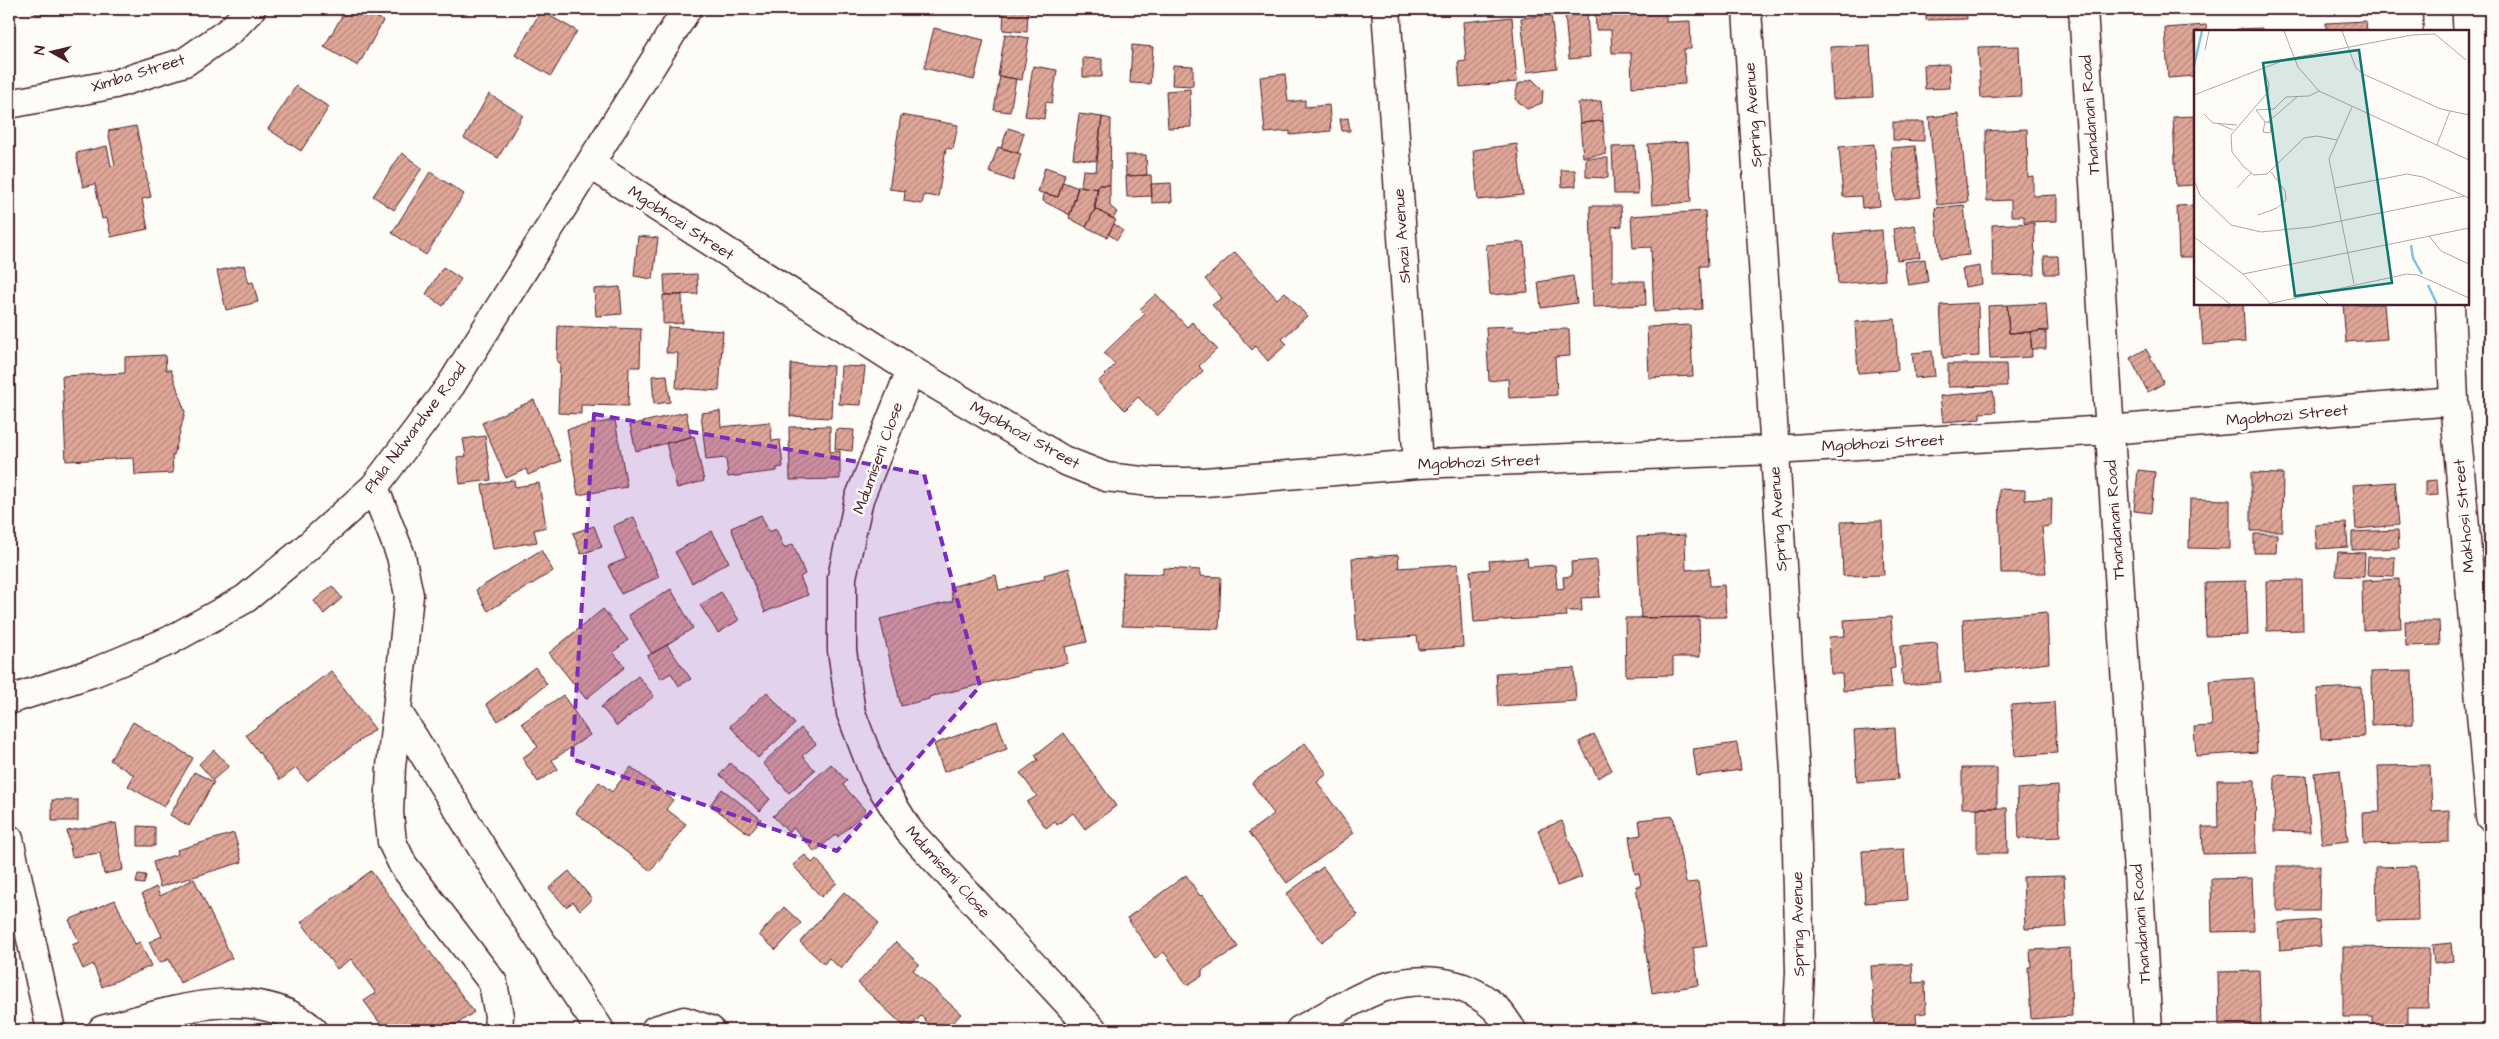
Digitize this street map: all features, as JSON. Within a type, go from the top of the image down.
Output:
[{"type":"street","name":"Ximba Street","points":[[9,104],[115,84],[185,62],[231,30],[251,9]]},
{"type":"street","name":"Phila Ndwandwe Road","points":[[9,700],[95,672],[169,641],[245,599],[303,551],[374,487],[451,385],[687,9]]},
{"type":"street","name":"Shazi Avenue","points":[[1386,9],[1418,464]]},
{"type":"street","name":"Spring Avenue","points":[[1747,9],[1795,771],[1800,972],[1797,1030]]},
{"type":"street","name":"Thandanani Road","points":[[2083,9],[2148,1030]]},
{"type":"street","points":[[2437,9],[2438,30]]},
{"type":"street","name":"Mgobhozi Street","points":[[590,164],[911,370],[1064,460],[1106,477],[1151,482],[1205,482],[1418,464],[1774,450],[2109,430],[2454,401]]},
{"type":"street","name":"Makhosi Street","points":[[2450,305],[2454,401],[2490,815]]},
{"type":"street","name":"Mdumiseni Close","points":[[911,370],[859,499],[842,577],[842,650],[851,713],[875,776],[909,831],[1094,1030]]},
{"type":"street","points":[[374,487],[401,556],[409,595],[390,767],[388,813],[392,842],[404,866],[494,984],[499,1016],[498,1030]]},
{"type":"street","points":[[397,711],[525,917],[600,1030]]},
{"type":"street","points":[[9,839],[51,1030]]},
{"type":"street","points":[[1300,1030],[1380,988],[1409,982],[1446,982],[1474,992],[1495,1007],[1512,1030]]},
{"type":"street","points":[[102,1030],[188,1008],[230,1003],[272,1008],[306,1024],[313,1030]]},
{"type":"street","points":[[655,1030],[684,1021],[710,1030]]},
{"type":"highlighted area","points":[[594,414],[924,474],[980,686],[837,851],[572,759]]},
{"type":"building","points":[[35,9],[78,9],[78,12],[36,15]]},
{"type":"building","points":[[346,9],[362,9],[383,21],[358,66],[324,47]]},
{"type":"building","points":[[1004,9],[1028,9],[1027,32],[1003,30]]},
{"type":"building","points":[[1595,9],[1666,9],[1666,22],[1690,21],[1691,49],[1684,49],[1685,84],[1632,87],[1631,53],[1612,53],[1611,30],[1596,30]]},
{"type":"building","points":[[1829,9],[1869,9],[1869,10],[1829,13]]},
{"type":"building","points":[[1884,9],[1908,9],[1908,12],[1884,13]]},
{"type":"building","points":[[1926,9],[1966,9],[1967,19],[1926,20]]},
{"type":"building","points":[[541,11],[577,31],[551,76],[515,55]]},
{"type":"building","points":[[1587,13],[1590,57],[1569,59],[1565,15]]},
{"type":"building","points":[[1551,15],[1557,68],[1527,72],[1521,18]]},
{"type":"building","points":[[1512,17],[1517,82],[1460,87],[1458,62],[1466,61],[1463,22]]},
{"type":"building","points":[[2366,21],[2367,30],[2326,30],[2326,23]]},
{"type":"building","points":[[2206,25],[2207,30],[2194,30],[2194,76],[2168,78],[2165,28]]},
{"type":"building","points":[[934,28],[984,40],[974,80],[924,68]]},
{"type":"building","points":[[2262,28],[2262,30],[2237,30]]},
{"type":"building","points":[[1005,34],[1029,38],[1022,80],[998,76]]},
{"type":"building","points":[[1132,45],[1153,47],[1150,84],[1130,83]]},
{"type":"building","points":[[1870,45],[1873,97],[1833,99],[1830,47]]},
{"type":"building","points":[[2019,46],[2021,96],[1981,98],[1978,47]]},
{"type":"building","points":[[1083,58],[1102,59],[1102,77],[1083,77]]},
{"type":"building","points":[[1949,64],[1950,88],[1925,89],[1924,65]]},
{"type":"building","points":[[1173,65],[1193,66],[1193,86],[1172,85]]},
{"type":"building","points":[[1033,66],[1057,70],[1052,103],[1046,102],[1044,119],[1025,116]]},
{"type":"building","points":[[1285,74],[1288,102],[1305,100],[1305,107],[1329,105],[1331,131],[1290,135],[1290,131],[1265,133],[1260,77]]},
{"type":"building","points":[[1000,76],[1016,79],[1010,112],[994,110]]},
{"type":"building","points":[[1532,79],[1543,90],[1542,103],[1527,109],[1515,99],[1518,84]]},
{"type":"building","points":[[296,86],[329,107],[301,151],[268,129]]},
{"type":"building","points":[[1190,89],[1191,127],[1168,128],[1166,91]]},
{"type":"building","points":[[489,94],[523,115],[498,158],[464,138]]},
{"type":"building","points":[[1601,101],[1603,121],[1580,123],[1578,103]]},
{"type":"building","points":[[1079,114],[1102,117],[1096,161],[1073,158]]},
{"type":"building","points":[[1959,114],[1968,202],[1937,205],[1929,117]]},
{"type":"building","points":[[901,115],[958,125],[953,149],[946,148],[938,197],[924,195],[922,204],[904,201],[905,191],[889,189]]},
{"type":"building","points":[[2194,116],[2194,185],[2176,186],[2173,117]]},
{"type":"building","points":[[1102,117],[1111,119],[1110,185],[1098,185],[1098,189],[1081,186],[1083,170],[1096,171]]},
{"type":"building","points":[[1348,118],[1350,131],[1342,131],[1340,119]]},
{"type":"building","points":[[1603,121],[1606,154],[1583,157],[1580,123]]},
{"type":"building","points":[[1893,122],[1924,122],[1924,141],[1893,140]]},
{"type":"building","points":[[136,126],[151,197],[142,199],[148,229],[111,237],[107,218],[102,219],[95,184],[83,187],[76,153],[107,146],[111,166],[115,165],[108,131]]},
{"type":"building","points":[[1008,128],[1024,133],[1018,153],[1001,148]]},
{"type":"building","points":[[2027,129],[2028,177],[2033,176],[2033,196],[2057,195],[2057,221],[2024,222],[2024,216],[2011,216],[2011,200],[1987,201],[1986,131]]},
{"type":"building","points":[[1688,142],[1691,202],[1652,205],[1648,144]]},
{"type":"building","points":[[1517,144],[1523,195],[1478,200],[1473,150]]},
{"type":"building","points":[[1874,144],[1880,206],[1862,208],[1861,196],[1843,197],[1839,147]]},
{"type":"building","points":[[1635,146],[1638,194],[1614,194],[1612,147]]},
{"type":"building","points":[[1915,146],[1921,197],[1895,200],[1891,148]]},
{"type":"building","points":[[998,147],[1021,154],[1013,181],[989,172]]},
{"type":"building","points":[[402,153],[422,168],[394,210],[373,196]]},
{"type":"building","points":[[1125,155],[1146,155],[1147,175],[1126,176]]},
{"type":"building","points":[[1586,158],[1608,158],[1608,178],[1586,177]]},
{"type":"building","points":[[1045,167],[1065,174],[1058,197],[1038,192]]},
{"type":"building","points":[[1561,170],[1575,170],[1576,186],[1562,187]]},
{"type":"building","points":[[430,172],[464,194],[426,255],[392,233]]},
{"type":"building","points":[[1151,175],[1152,196],[1127,197],[1126,176]]},
{"type":"building","points":[[1063,182],[1078,188],[1070,215],[1043,201],[1044,193],[1058,197]]},
{"type":"building","points":[[1171,183],[1172,202],[1152,203],[1151,184]]},
{"type":"building","points":[[1098,185],[1110,185],[1110,206],[1117,212],[1113,219],[1094,208]]},
{"type":"building","points":[[1078,186],[1098,189],[1095,209],[1086,227],[1069,218]]},
{"type":"building","points":[[1964,205],[1969,255],[1940,258],[1935,208]]},
{"type":"building","points":[[2194,205],[2194,257],[2179,257],[2177,206]]},
{"type":"building","points":[[1590,206],[1621,206],[1622,226],[1612,227],[1612,281],[1645,281],[1646,305],[1593,307]]},
{"type":"building","points":[[1095,209],[1116,220],[1107,237],[1086,227]]},
{"type":"building","points":[[1705,211],[1708,266],[1700,266],[1702,309],[1654,312],[1651,247],[1633,248],[1631,216]]},
{"type":"building","points":[[2034,223],[2035,275],[1993,276],[1992,225]]},
{"type":"building","points":[[1114,224],[1123,230],[1117,240],[1108,234]]},
{"type":"building","points":[[1915,225],[1920,257],[1897,260],[1893,229]]},
{"type":"building","points":[[1882,230],[1885,280],[1838,284],[1834,234]]},
{"type":"building","points":[[638,236],[658,238],[653,279],[634,276]]},
{"type":"building","points":[[1524,242],[1528,292],[1490,295],[1486,245]]},
{"type":"building","points":[[1235,252],[1277,299],[1285,292],[1307,316],[1282,339],[1287,344],[1268,361],[1255,346],[1252,350],[1212,305],[1222,298],[1205,279]]},
{"type":"building","points":[[2044,256],[2058,256],[2059,274],[2045,274]]},
{"type":"building","points":[[1925,259],[1928,282],[1908,285],[1904,262]]},
{"type":"building","points":[[244,265],[249,283],[253,282],[258,302],[226,310],[217,271]]},
{"type":"building","points":[[1980,266],[1982,284],[1965,287],[1962,269]]},
{"type":"building","points":[[443,267],[461,279],[443,306],[426,294]]},
{"type":"building","points":[[697,274],[698,294],[665,295],[664,275]]},
{"type":"building","points":[[1573,276],[1577,303],[1541,308],[1538,282]]},
{"type":"building","points":[[620,287],[622,314],[596,316],[594,289]]},
{"type":"building","points":[[1156,294],[1187,327],[1192,322],[1217,349],[1199,366],[1203,371],[1157,416],[1138,397],[1125,410],[1098,382],[1115,365],[1104,353],[1145,314],[1140,309]]},
{"type":"building","points":[[663,295],[682,295],[683,323],[663,324]]},
{"type":"building","points":[[1978,303],[1979,356],[1943,358],[1940,305]]},
{"type":"building","points":[[2046,303],[2048,331],[2009,333],[2007,305]]},
{"type":"building","points":[[2007,305],[2009,333],[2031,332],[2032,357],[1990,359],[1988,306]]},
{"type":"building","points":[[2200,305],[2243,305],[2245,342],[2203,345]]},
{"type":"building","points":[[2343,305],[2384,305],[2387,339],[2346,342]]},
{"type":"building","points":[[1895,319],[1898,370],[1858,373],[1855,322]]},
{"type":"building","points":[[1690,325],[1693,376],[1649,378],[1647,327]]},
{"type":"building","points":[[558,326],[641,329],[640,367],[629,367],[628,406],[581,405],[581,414],[558,413],[560,362],[557,362]]},
{"type":"building","points":[[1513,326],[1514,330],[1569,329],[1570,356],[1555,357],[1557,395],[1509,398],[1508,379],[1489,381],[1486,327]]},
{"type":"building","points":[[668,327],[723,331],[719,391],[676,388],[678,353],[666,353]]},
{"type":"building","points":[[2046,330],[2046,349],[2031,349],[2031,332]]},
{"type":"building","points":[[2146,349],[2164,383],[2148,392],[2130,358]]},
{"type":"building","points":[[1932,351],[1935,376],[1915,378],[1912,353]]},
{"type":"building","points":[[165,355],[166,370],[171,370],[185,412],[174,455],[172,455],[173,473],[135,475],[134,458],[66,461],[62,376],[125,373],[125,357]]},
{"type":"building","points":[[791,364],[833,366],[831,418],[790,416]]},
{"type":"building","points":[[1948,364],[2006,364],[2007,386],[1948,387]]},
{"type":"building","points":[[841,366],[865,367],[861,405],[839,404]]},
{"type":"building","points":[[667,375],[670,402],[654,404],[652,376]]},
{"type":"building","points":[[1993,391],[1996,412],[1980,413],[1980,419],[1943,422],[1940,396]]},
{"type":"building","points":[[534,400],[561,461],[528,475],[526,469],[506,478],[482,423]]},
{"type":"building","points":[[720,411],[721,427],[770,422],[772,441],[780,440],[783,467],[777,468],[777,471],[728,477],[726,458],[706,460],[701,413]]},
{"type":"building","points":[[686,412],[691,437],[636,451],[630,425]]},
{"type":"building","points":[[615,420],[627,487],[578,495],[567,429]]},
{"type":"building","points":[[830,426],[830,452],[840,451],[840,479],[790,480],[789,427]]},
{"type":"building","points":[[836,429],[854,430],[852,451],[835,449]]},
{"type":"building","points":[[485,436],[491,480],[460,484],[457,457],[466,456],[463,439]]},
{"type":"building","points":[[694,436],[704,481],[677,488],[666,443]]},
{"type":"building","points":[[2138,470],[2155,472],[2151,513],[2134,511]]},
{"type":"building","points":[[2251,473],[2283,474],[2282,531],[2251,531]]},
{"type":"building","points":[[514,480],[515,487],[539,483],[546,527],[534,530],[537,542],[493,549],[482,485]]},
{"type":"building","points":[[2437,480],[2438,495],[2425,496],[2425,481]]},
{"type":"building","points":[[2395,482],[2399,525],[2356,529],[2353,485]]},
{"type":"building","points":[[1999,489],[2025,490],[2025,500],[2052,498],[2051,526],[2042,527],[2046,573],[2001,573]]},
{"type":"building","points":[[2190,499],[2230,500],[2230,549],[2189,548]]},
{"type":"building","points":[[761,515],[769,532],[776,529],[784,548],[793,544],[805,574],[800,577],[808,595],[765,612],[731,528]]},
{"type":"building","points":[[634,517],[659,577],[621,594],[608,566],[626,559],[613,526]]},
{"type":"building","points":[[1882,521],[1884,575],[1843,576],[1841,522]]},
{"type":"building","points":[[2346,523],[2348,547],[2317,549],[2315,525]]},
{"type":"building","points":[[594,526],[602,547],[581,554],[573,533]]},
{"type":"building","points":[[2398,530],[2399,548],[2352,550],[2352,532]]},
{"type":"building","points":[[712,531],[729,562],[692,583],[675,552]]},
{"type":"building","points":[[2254,534],[2277,534],[2276,553],[2254,553]]},
{"type":"building","points":[[1685,535],[1686,570],[1709,568],[1710,586],[1724,585],[1726,617],[1641,618],[1637,537]]},
{"type":"building","points":[[541,550],[553,571],[488,611],[476,590]]},
{"type":"building","points":[[2338,552],[2365,553],[2364,577],[2336,576]]},
{"type":"building","points":[[1398,555],[1399,568],[1458,564],[1463,647],[1419,650],[1417,636],[1357,640],[1352,558]]},
{"type":"building","points":[[2368,557],[2395,557],[2394,576],[2367,575]]},
{"type":"building","points":[[1527,558],[1528,567],[1555,565],[1557,589],[1564,588],[1563,577],[1572,576],[1571,562],[1597,560],[1600,597],[1581,598],[1582,611],[1566,611],[1567,616],[1474,622],[1470,571],[1490,569],[1489,561]]},
{"type":"building","points":[[1069,568],[1087,642],[1065,647],[1068,663],[929,697],[929,699],[901,706],[880,619],[953,601],[950,587],[996,575],[999,590],[1045,579],[1044,575]]},
{"type":"building","points":[[1163,568],[1200,570],[1200,576],[1221,577],[1219,629],[1122,626],[1123,573],[1163,574]]},
{"type":"building","points":[[2399,579],[2401,628],[2363,630],[2362,581]]},
{"type":"building","points":[[2302,580],[2303,630],[2267,631],[2266,581]]},
{"type":"building","points":[[2246,581],[2248,635],[2206,636],[2205,582]]},
{"type":"building","points":[[332,586],[342,598],[324,614],[314,601]]},
{"type":"building","points":[[671,589],[693,628],[652,654],[628,615]]},
{"type":"building","points":[[721,592],[739,620],[718,633],[700,605]]},
{"type":"building","points":[[603,609],[628,640],[613,652],[625,667],[586,699],[549,653]]},
{"type":"building","points":[[2047,612],[2049,663],[1965,673],[1963,619]]},
{"type":"building","points":[[1699,617],[1700,657],[1673,657],[1673,675],[1626,676],[1625,618]]},
{"type":"building","points":[[1891,617],[1895,668],[1890,669],[1892,688],[1843,691],[1842,674],[1831,674],[1829,637],[1845,636],[1844,620]]},
{"type":"building","points":[[2405,621],[2439,621],[2440,645],[2406,646]]},
{"type":"building","points":[[1937,643],[1941,682],[1903,685],[1900,646]]},
{"type":"building","points":[[667,645],[691,679],[679,686],[671,673],[661,679],[647,656]]},
{"type":"building","points":[[535,667],[547,684],[498,721],[486,704]]},
{"type":"building","points":[[1574,668],[1576,701],[1498,706],[1496,673]]},
{"type":"building","points":[[331,671],[375,729],[307,781],[296,768],[280,780],[246,735]]},
{"type":"building","points":[[2412,671],[2413,724],[2372,725],[2371,672]]},
{"type":"building","points":[[638,676],[654,696],[617,726],[601,707]]},
{"type":"building","points":[[2253,678],[2257,752],[2196,756],[2194,727],[2212,726],[2209,681]]},
{"type":"building","points":[[2361,687],[2364,737],[2321,739],[2317,689]]},
{"type":"building","points":[[767,692],[795,724],[758,758],[730,726]]},
{"type":"building","points":[[563,695],[590,735],[552,760],[558,769],[538,782],[522,758],[538,747],[522,723]]},
{"type":"building","points":[[2054,702],[2057,753],[2015,756],[2011,705]]},
{"type":"building","points":[[997,721],[1007,749],[944,772],[934,744]]},
{"type":"building","points":[[133,722],[193,758],[164,807],[128,786],[134,775],[110,760]]},
{"type":"building","points":[[801,728],[816,744],[802,756],[815,770],[789,793],[763,763]]},
{"type":"building","points":[[1895,728],[1898,779],[1857,782],[1854,731]]},
{"type":"building","points":[[1064,733],[1116,806],[1085,829],[1073,813],[1057,825],[1055,821],[1046,828],[1027,802],[1037,796],[1020,773],[1038,760],[1035,755]]},
{"type":"building","points":[[1594,734],[1612,770],[1598,778],[1579,742]]},
{"type":"building","points":[[1305,743],[1327,774],[1317,782],[1354,833],[1287,883],[1249,832],[1274,814],[1252,783]]},
{"type":"building","points":[[1737,743],[1741,770],[1697,776],[1693,749]]},
{"type":"building","points":[[214,750],[229,766],[213,780],[199,764]]},
{"type":"building","points":[[730,763],[770,799],[760,811],[720,775]]},
{"type":"building","points":[[831,764],[847,781],[843,785],[866,811],[838,837],[836,834],[815,852],[794,828],[789,833],[773,816]]},
{"type":"building","points":[[2430,765],[2432,811],[2449,810],[2449,842],[2364,844],[2363,813],[2380,812],[2378,766]]},
{"type":"building","points":[[631,767],[673,800],[666,809],[686,824],[651,871],[576,813],[599,782],[612,792]]},
{"type":"building","points":[[1962,768],[1997,768],[1997,808],[1962,808]]},
{"type":"building","points":[[2340,770],[2348,841],[2322,844],[2314,773]]},
{"type":"building","points":[[194,772],[214,782],[189,826],[170,815]]},
{"type":"building","points":[[2275,775],[2306,776],[2310,832],[2274,831]]},
{"type":"building","points":[[2217,780],[2255,780],[2256,853],[2203,854],[2202,827],[2218,827]]},
{"type":"building","points":[[2058,786],[2060,837],[2019,839],[2017,789]]},
{"type":"building","points":[[722,789],[761,819],[749,834],[710,805]]},
{"type":"building","points":[[52,800],[78,800],[78,821],[52,821]]},
{"type":"building","points":[[1977,808],[2007,808],[2008,853],[1977,853]]},
{"type":"building","points":[[1673,816],[1686,883],[1698,882],[1707,946],[1693,948],[1699,985],[1652,993],[1636,886],[1641,886],[1639,873],[1635,874],[1629,837],[1641,835],[1639,820]]},
{"type":"building","points":[[1562,821],[1582,877],[1557,886],[1538,830]]},
{"type":"building","points":[[116,823],[123,870],[104,874],[100,853],[72,857],[67,831]]},
{"type":"building","points":[[138,826],[155,827],[155,846],[138,846]]},
{"type":"building","points":[[234,833],[242,862],[160,887],[153,862],[178,854],[177,850]]},
{"type":"building","points":[[1904,849],[1907,900],[1865,903],[1862,851]]},
{"type":"building","points":[[805,855],[812,863],[816,859],[837,883],[821,897],[793,865]]},
{"type":"building","points":[[2277,866],[2320,866],[2319,911],[2277,911]]},
{"type":"building","points":[[2417,866],[2418,920],[2377,921],[2376,867]]},
{"type":"building","points":[[1323,867],[1358,915],[1322,942],[1286,894]]},
{"type":"building","points":[[371,871],[474,1012],[449,1030],[385,1030],[364,1001],[376,993],[351,959],[337,969],[301,922]]},
{"type":"building","points":[[569,871],[592,899],[580,910],[573,902],[566,907],[549,888]]},
{"type":"building","points":[[138,874],[146,875],[144,884],[136,883]]},
{"type":"building","points":[[1186,875],[1200,896],[1203,895],[1238,947],[1202,970],[1202,976],[1187,985],[1164,952],[1155,958],[1127,918]]},
{"type":"building","points":[[2064,876],[2067,927],[2025,929],[2023,877]]},
{"type":"building","points":[[2252,878],[2254,931],[2212,932],[2211,879]]},
{"type":"building","points":[[194,879],[232,958],[180,983],[169,959],[159,963],[149,942],[162,936],[142,894],[156,887],[160,896]]},
{"type":"building","points":[[844,892],[879,923],[841,969],[829,958],[824,964],[800,942]]},
{"type":"building","points":[[115,900],[135,944],[140,942],[151,966],[102,987],[93,964],[83,969],[72,945],[79,942],[69,920]]},
{"type":"building","points":[[784,907],[801,923],[776,950],[759,935]]},
{"type":"building","points":[[2319,920],[2321,946],[2280,950],[2278,923]]},
{"type":"building","points":[[896,942],[919,964],[913,970],[961,1014],[946,1030],[935,1030],[921,1016],[908,1030],[858,983]]},
{"type":"building","points":[[2451,943],[2453,961],[2434,963],[2432,945]]},
{"type":"building","points":[[2343,947],[2429,948],[2428,1008],[2408,1008],[2408,1030],[2372,1030],[2372,1017],[2343,1017]]},
{"type":"building","points":[[2070,948],[2072,1016],[2031,1019],[2028,967],[2031,967],[2030,950]]},
{"type":"building","points":[[1912,964],[1913,983],[1925,982],[1926,1013],[1916,1014],[1917,1030],[1868,1030],[1868,1027],[1875,1027],[1871,966]]},
{"type":"building","points":[[2259,971],[2261,1025],[2219,1026],[2218,972]]}]
